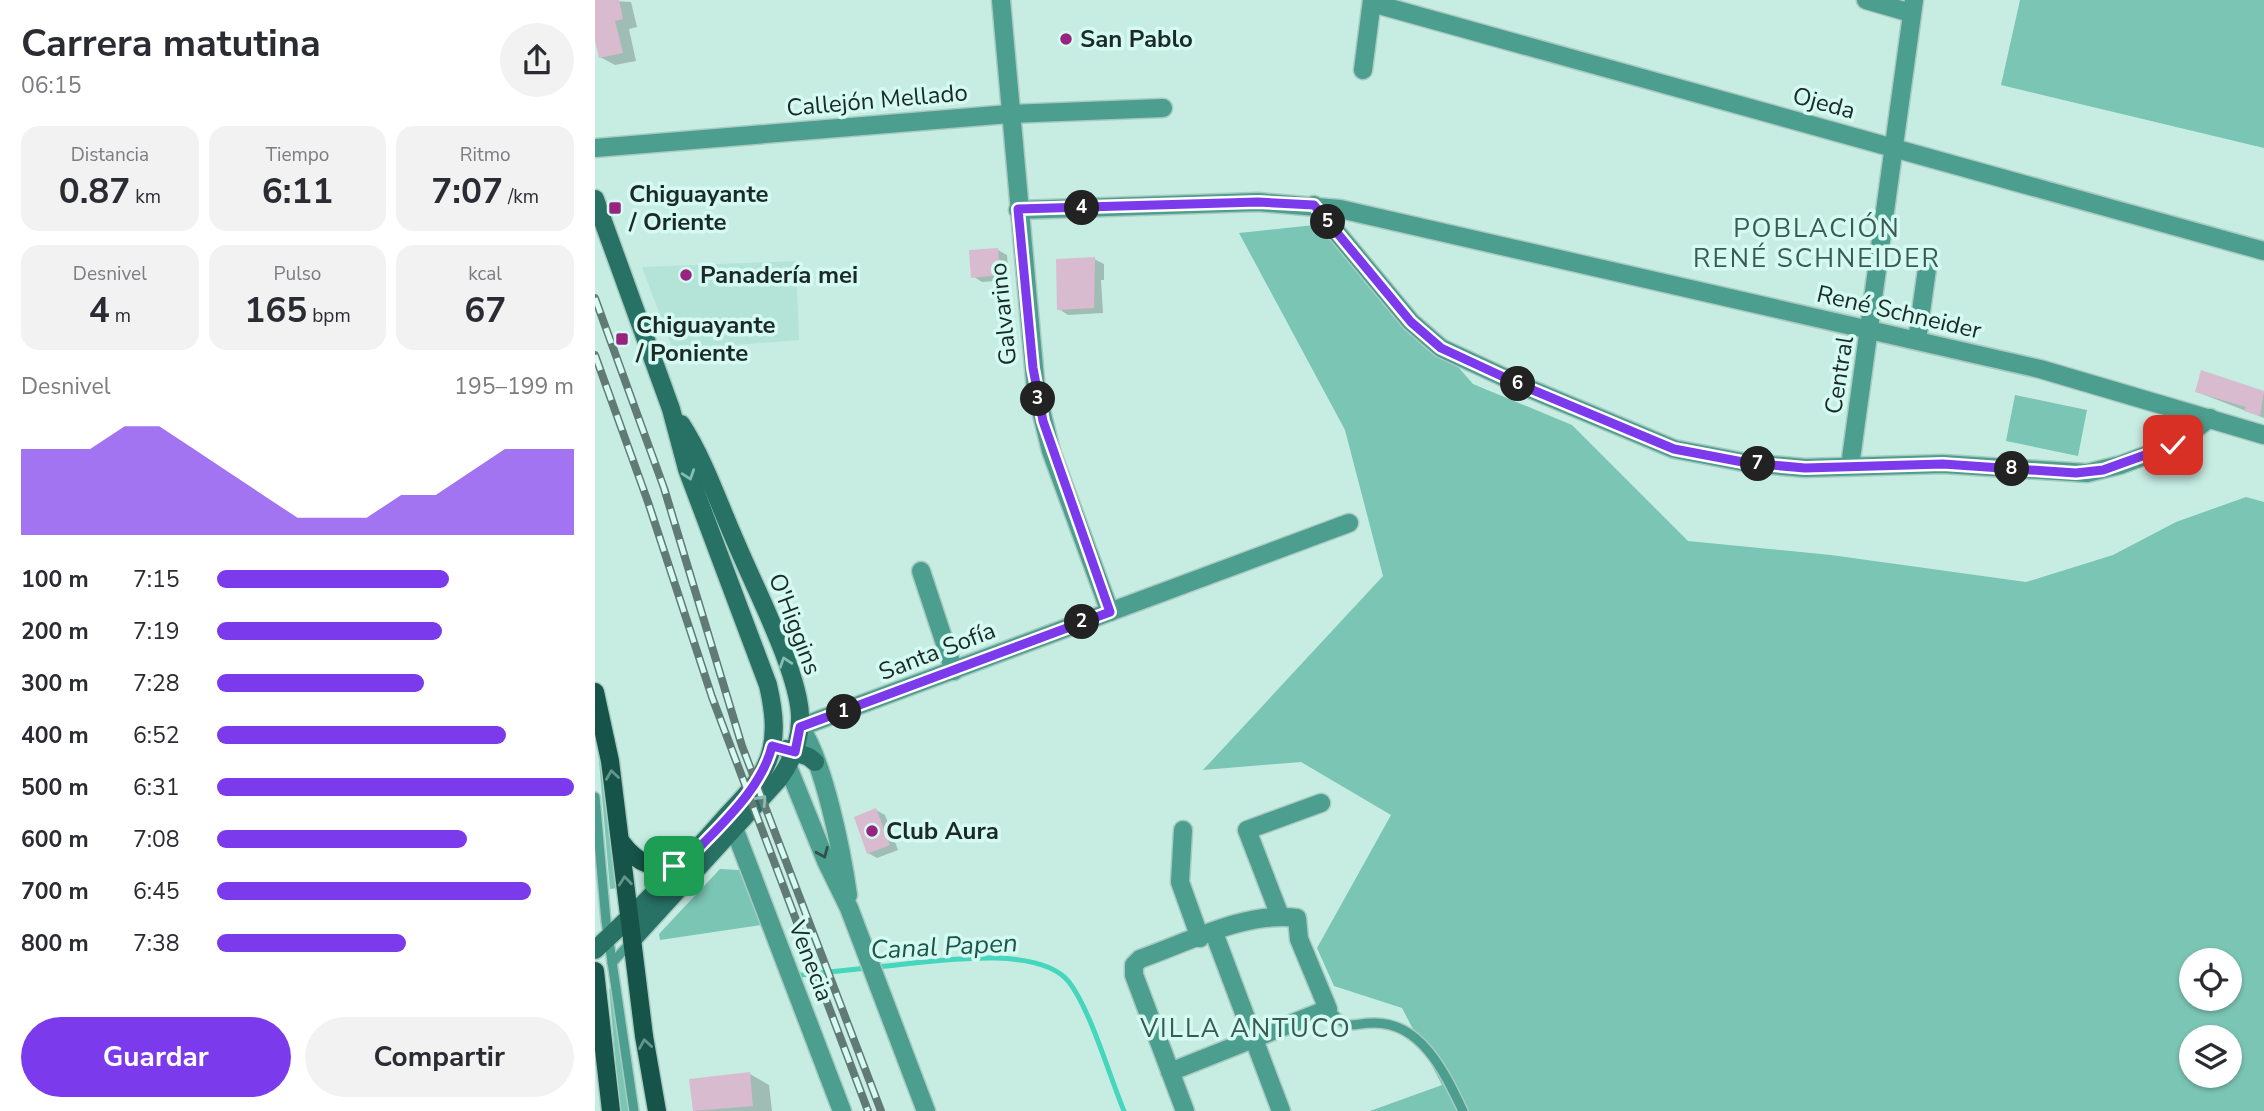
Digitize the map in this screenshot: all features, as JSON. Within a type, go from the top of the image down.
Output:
[{"type":"main road","name":"O'Higgins","points":[[595,199],[671,409],[687,469],[768,685],[773,711],[772,746]]},
{"type":"main road","name":"O'Higgins","points":[[671,409],[704,468],[778,641],[799,706],[800,727]]},
{"type":"main road","points":[[595,692],[610,761],[644,1037],[657,1111]]},
{"type":"main road","points":[[632,940],[734,828],[791,760],[800,727]]},
{"type":"main road","points":[[602,944],[630,920],[685,863],[756,782],[766,766],[772,746],[791,760],[815,762]]},
{"type":"main road","points":[[621,842],[634,858],[645,865],[665,868],[685,863]]},
{"type":"main road","points":[[595,971],[602,1084],[611,1111]]},
{"type":"street","name":"Galvarino","points":[[1001,0],[1033,368],[1043,421],[1110,612]]},
{"type":"street","points":[[1866,0],[1912,6]]},
{"type":"street","points":[[1363,70],[1372,2]]},
{"type":"street","name":"Ojeda","points":[[1372,2],[2264,251]]},
{"type":"street","name":"Central","points":[[1850,466],[1912,6]]},
{"type":"street","name":"Callejón Mellado","points":[[595,148],[1009,114],[1163,108]]},
{"type":"street","name":"René Schneider","points":[[1018,209],[1258,202],[1314,205],[2040,369],[2264,435]]},
{"type":"street","points":[[1314,205],[1411,322],[1453,355],[1674,449],[1776,466],[1943,464],[2087,473],[2120,466],[2173,445],[2210,418]]},
{"type":"street","points":[[1917,341],[1927,269]]},
{"type":"street","name":"Santa Sofía","points":[[800,727],[1349,523]]},
{"type":"street","points":[[921,571],[954,671]]},
{"type":"street","name":"O'Higgins","points":[[800,727],[815,762],[841,852],[849,908]]},
{"type":"street","name":"O'Higgins","points":[[791,760],[825,861],[849,908],[926,1111]]},
{"type":"street","points":[[1170,1072],[1328,1009],[1299,939],[1247,830],[1321,803]]},
{"type":"street","name":"Venecia","points":[[734,828],[842,1111]]},
{"type":"street","points":[[1183,830],[1180,883],[1207,935],[1254,1039],[1281,1111]]},
{"type":"street","points":[[1185,1111],[1134,975],[1134,965],[1140,959],[1246,921],[1288,917]]},
{"type":"lane","points":[[595,797],[602,944],[612,963],[634,1111]]},
{"type":"lane","points":[[612,963],[632,940]]},
{"type":"lane","points":[[1328,1009],[1345,1024],[1356,1027],[1376,1023],[1400,1029],[1415,1039],[1434,1057],[1463,1111]]},
{"type":"shaded area","points":[[796,261],[799,340],[673,350],[642,267]]},
{"type":"green space","points":[[2020,0],[2264,0],[2264,148],[2001,85]]},
{"type":"green space","points":[[1333,223],[1473,384],[1572,425],[1688,541],[1831,555],[2026,582],[2113,555],[2176,522],[2246,497],[2264,502],[2264,1111],[1370,1111],[1442,1085],[1402,1008],[1334,986],[1317,948],[1391,815],[1301,762],[1203,770],[1383,576],[1345,430],[1239,233]]},
{"type":"green space","points":[[2015,395],[2087,410],[2078,456],[2006,441]]},
{"type":"green space","points":[[598,749],[618,888],[610,889]]},
{"type":"green space","points":[[720,869],[739,870],[761,925],[660,940],[659,934]]},
{"type":"green space","points":[[609,988],[612,991],[629,1111],[620,1111]]},
{"type":"building","points":[[595,0],[619,0],[623,19],[615,21],[623,53],[599,58],[595,41]]},
{"type":"building","points":[[998,248],[1000,275],[971,278],[969,250]]},
{"type":"building","points":[[1095,257],[1094,308],[1057,310],[1056,259]]},
{"type":"building","points":[[2201,370],[2264,391],[2260,416],[2244,411],[2246,407],[2195,392]]},
{"type":"building","name":"Club Aura","points":[[876,808],[890,845],[867,854],[854,817]]},
{"type":"building","points":[[750,1072],[753,1106],[693,1111],[689,1079]]},
{"type":"waterway","name":"Canal Papen","points":[[877,967],[979,958],[1032,962],[1053,970],[1069,982],[1085,1009],[1124,1111]]},
{"type":"waterway","name":"Canal Papen","points":[[801,975],[867,968]]},
{"type":"railway","points":[[595,298],[664,488],[742,746],[881,1111]]},
{"type":"railway","points":[[595,355],[648,502],[712,697],[868,1111]]},
{"type":"place","name":"San Pablo","points":[[1066,39]]},
{"type":"place","name":"Chiguayante / Oriente","points":[[615,208]]},
{"type":"place","name":"Panadería mei","points":[[686,275]]},
{"type":"place","name":"Chiguayante / Poniente","points":[[622,339]]},
{"type":"place","name":"Club Aura","points":[[872,831]]},
{"type":"district","name":"POBLACIÓN RENÉ SCHNEIDER","points":[[1817,243]]},
{"type":"district","name":"VILLA ANTUCO","points":[[1246,1028]]},
{"type":"route","points":[[674,866],[685,863],[748,792],[766,766],[772,746],[795,752],[800,727],[1110,612],[1051,451],[1043,421],[1030,346],[1018,209],[1258,202],[1314,205],[1411,322],[1441,348],[1523,386],[1674,449],[1748,463],[1805,468],[1943,464],[2087,473],[2120,466],[2173,445]]}]
